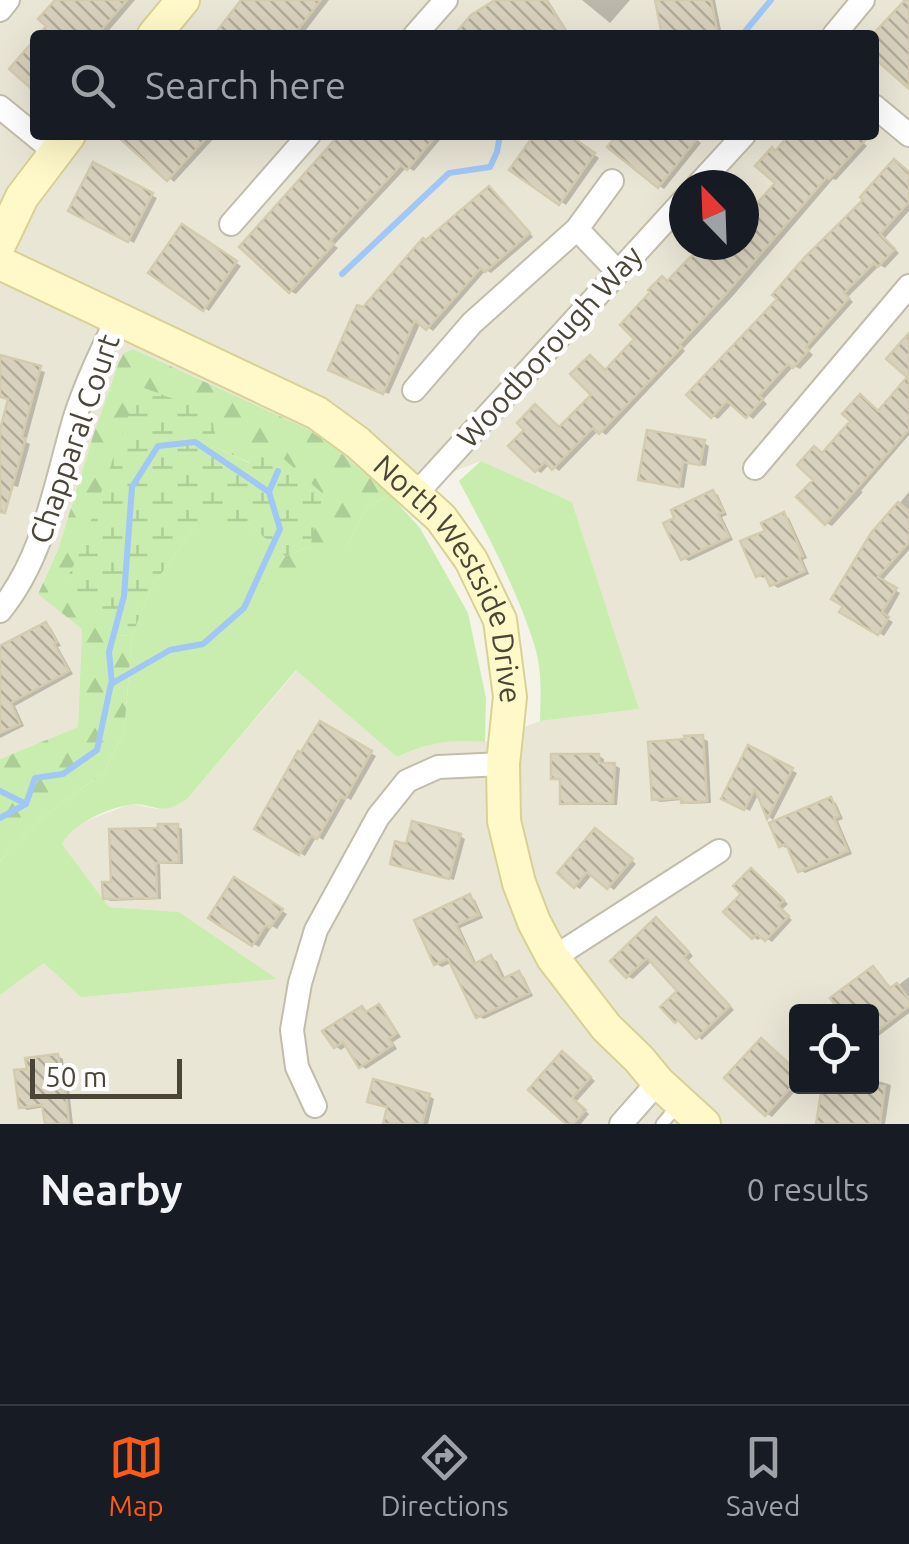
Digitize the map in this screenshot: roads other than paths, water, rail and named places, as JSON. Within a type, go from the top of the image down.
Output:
[{"type":"street","points":[[0,10],[8,0]]},
{"type":"street","points":[[158,30],[183,0]]},
{"type":"street","points":[[419,30],[446,0]]},
{"type":"street","points":[[838,30],[864,0]]},
{"type":"street","points":[[0,107],[30,125]]},
{"type":"street","points":[[879,110],[909,135]]},
{"type":"street","points":[[230,224],[305,140]]},
{"type":"street","points":[[712,170],[739,140]]},
{"type":"street","points":[[0,243],[22,197],[62,144]]},
{"type":"street","points":[[414,390],[472,322],[577,229],[612,181]]},
{"type":"street","name":"Woodborough Way","points":[[416,494],[669,216]]},
{"type":"street","points":[[577,229],[618,272]]},
{"type":"street","name":"North Westside Drive","points":[[0,263],[317,413],[441,518],[471,560],[500,620],[510,697],[503,764],[504,821],[519,883],[534,922],[553,958],[676,1108]]},
{"type":"street","points":[[756,468],[909,286]]},
{"type":"street","name":"Chapparal Court","points":[[0,611],[21,582],[39,543],[76,414],[118,318]]},
{"type":"street","points":[[315,1106],[297,1067],[292,1030],[300,982],[322,918],[378,817],[407,780],[438,767],[503,764]]},
{"type":"street","points":[[553,958],[719,851]]},
{"type":"street","points":[[621,1124],[676,1108]]},
{"type":"waterway","points":[[746,30],[771,0]]},
{"type":"waterway","points":[[342,274],[449,173],[490,167],[499,140]]},
{"type":"waterway","points":[[112,684],[109,652],[124,596],[132,487],[158,446],[195,442],[269,492]]},
{"type":"waterway","points":[[0,818],[26,804],[35,778],[63,774],[97,750],[111,684],[170,650],[203,644],[244,608],[280,529],[269,492],[278,471]]},
{"type":"waterway","points":[[0,791],[26,804]]}]
